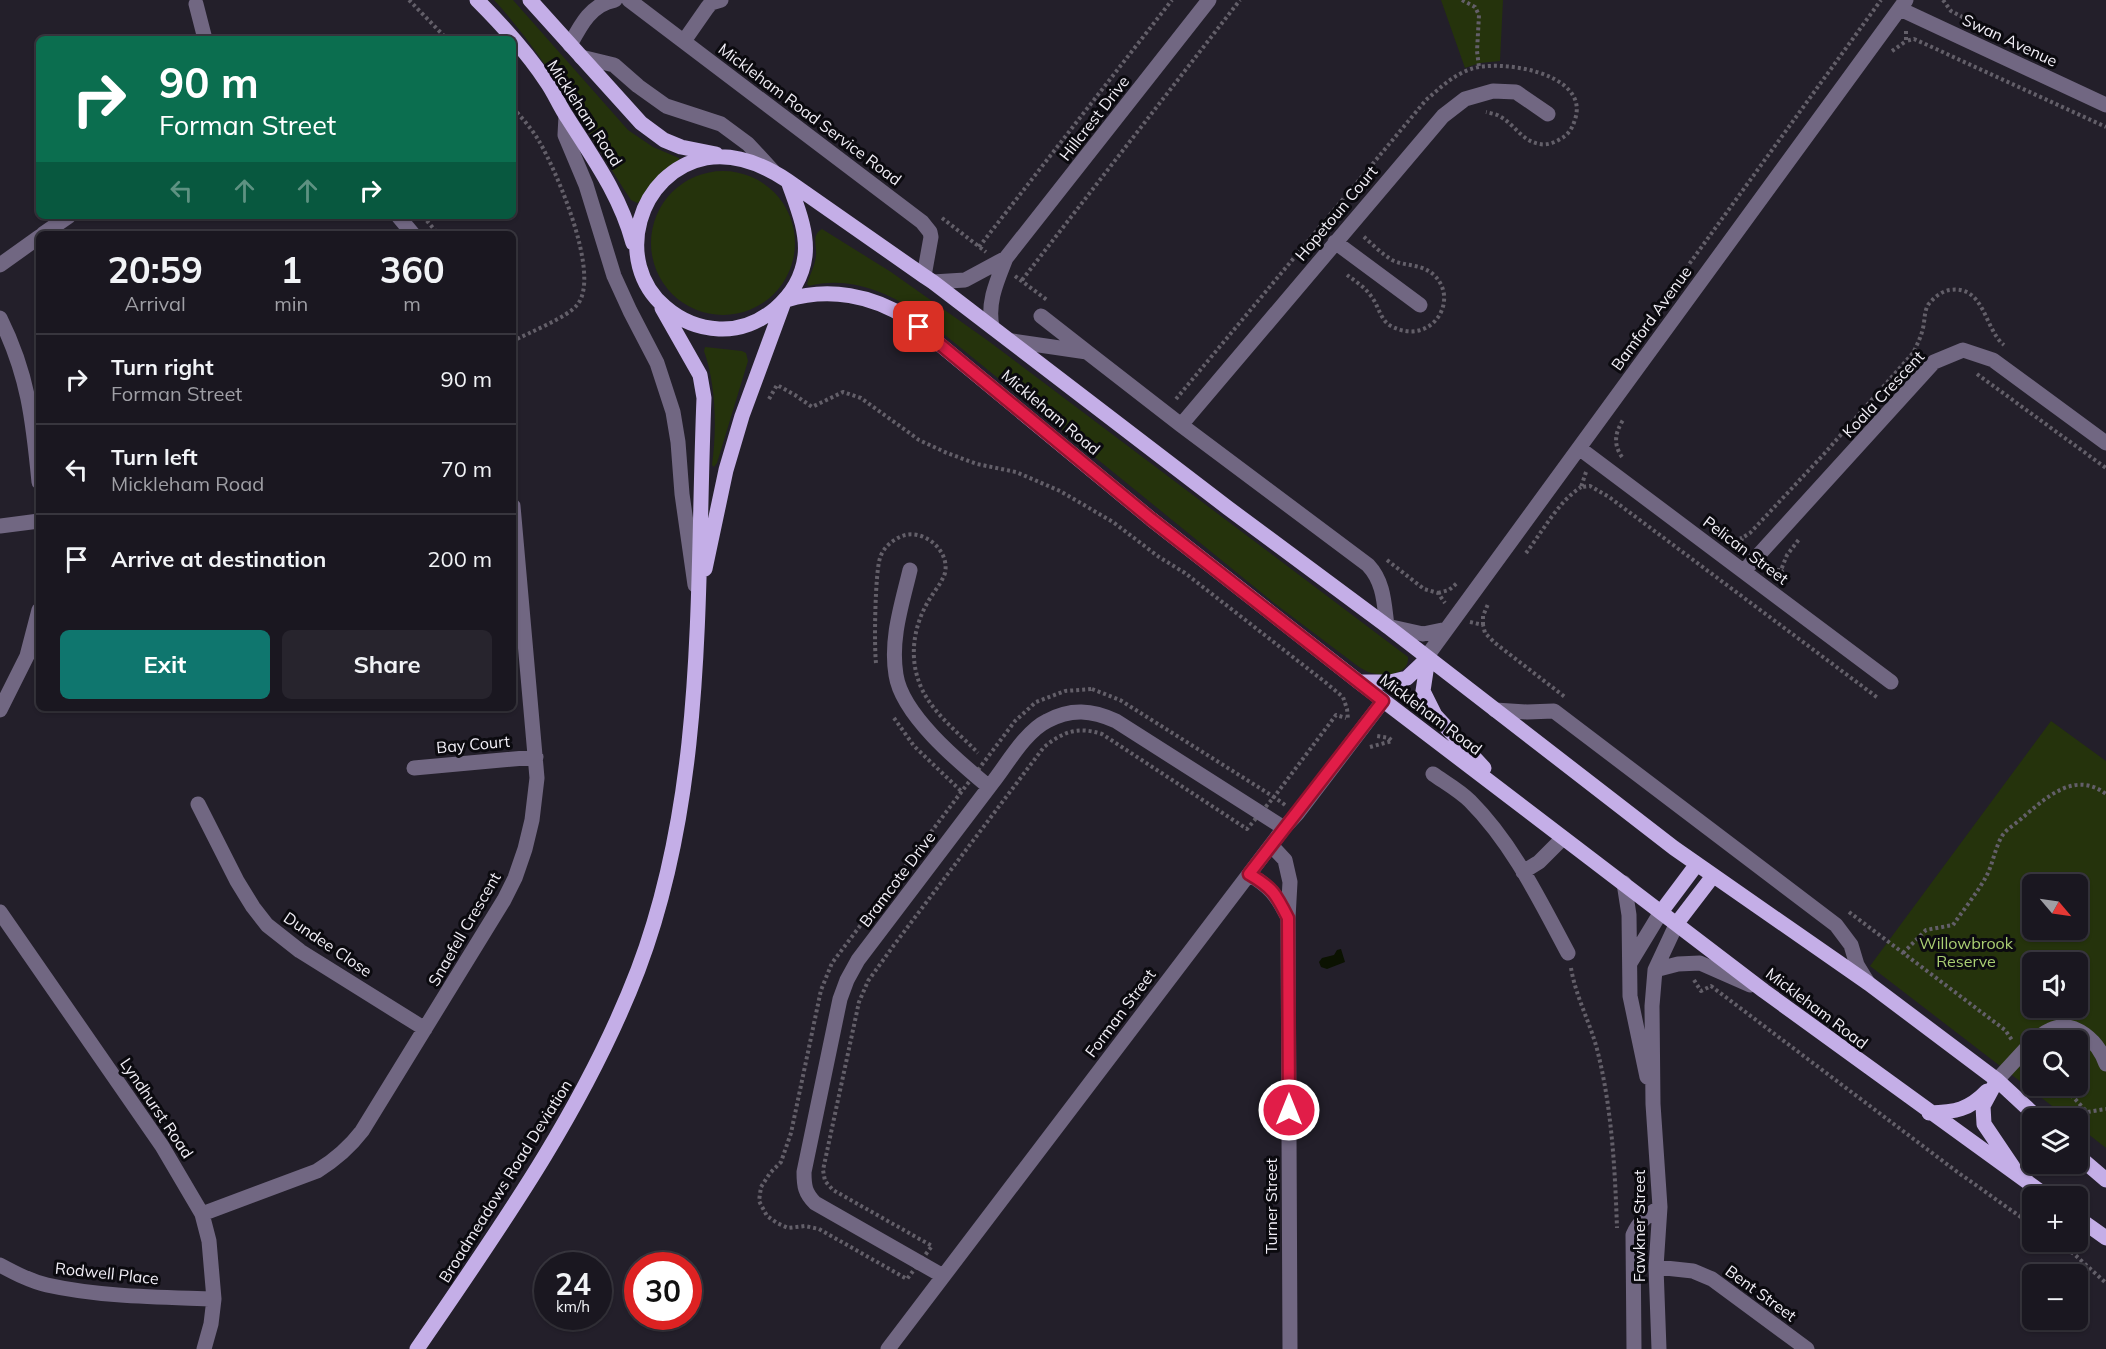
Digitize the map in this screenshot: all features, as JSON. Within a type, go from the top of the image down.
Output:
[{"type":"main road","name":"Mickleham Road","points":[[477,0],[510,36]]},
{"type":"main road","name":"Mickleham Road","points":[[535,2],[570,45],[641,123],[658,136],[681,147],[734,158]]},
{"type":"main road","name":"Mickleham Road","points":[[516,43],[546,81],[566,116],[595,158],[615,194],[627,224],[637,260]]},
{"type":"main road","points":[[706,158],[734,158],[773,171],[788,181],[804,234],[805,256],[799,279],[785,301],[765,317],[744,326],[720,329],[697,326],[676,316],[658,301],[645,282],[637,260],[636,233],[644,206],[659,184],[681,167],[706,158]]},
{"type":"main road","name":"Mickleham Road","points":[[788,181],[929,279],[1012,341],[1697,864],[1868,983],[1997,1080],[2027,1108]]},
{"type":"main road","name":"Mickleham Road","points":[[785,301],[800,296],[858,296],[878,301],[909,319],[1151,519],[1383,701],[1764,991],[2032,1186]]},
{"type":"main road","name":"Broadmeadows Road Deviation","points":[[417,1349],[479,1259],[560,1133],[588,1083],[639,968],[658,908],[681,805],[694,693],[704,398],[700,375],[658,301]]},
{"type":"main road","name":"Broadmeadows Road Deviation","points":[[698,607],[726,470],[751,387],[785,301]]},
{"type":"main road","points":[[1359,682],[1390,682],[1407,678],[1428,658]]},
{"type":"main road","points":[[1428,658],[1423,691],[1435,715],[1508,795]]},
{"type":"main road","points":[[1661,912],[1697,864]]},
{"type":"main road","points":[[1677,923],[1713,876]]},
{"type":"main road","points":[[1929,1113],[1964,1108],[1976,1102],[1997,1080]]},
{"type":"main road","points":[[1997,1080],[1983,1106],[1984,1124],[1993,1141],[2022,1179]]},
{"type":"main road","points":[[2088,1165],[2106,1180]]},
{"type":"main road","points":[[2088,1225],[2106,1238]]},
{"type":"street","points":[[570,45],[582,21],[600,5],[615,0]]},
{"type":"street","name":"Mickleham Road Service Road","points":[[630,0],[922,222],[931,237],[929,279]]},
{"type":"street","points":[[684,41],[707,8],[719,0]]},
{"type":"street","name":"Hillcrest Drive","points":[[992,327],[989,313],[990,303],[1006,258],[1209,0]]},
{"type":"street","points":[[196,4],[204,36]]},
{"type":"street","name":"Swan Avenue","points":[[1903,4],[2106,105]]},
{"type":"street","name":"Bamford Avenue","points":[[1428,658],[1430,652],[1903,4]]},
{"type":"street","points":[[581,57],[614,65],[666,106],[721,124],[748,144],[773,171]]},
{"type":"street","name":"Hopetoun Court","points":[[1180,425],[1443,116],[1465,99],[1493,91],[1516,92],[1548,114]]},
{"type":"street","points":[[566,116],[565,135],[586,185],[614,276],[657,363],[673,412],[698,607]]},
{"type":"street","points":[[48,231],[65,219]]},
{"type":"street","points":[[400,219],[410,231]]},
{"type":"street","points":[[0,265],[36,239]]},
{"type":"street","points":[[1335,242],[1420,305]]},
{"type":"street","name":"Hillcrest Drive","points":[[929,279],[965,280],[1006,258]]},
{"type":"street","points":[[1041,316],[1087,352]]},
{"type":"street","points":[[0,318],[14,346],[23,373],[31,407],[36,454]]},
{"type":"street","name":"Mickleham Road","points":[[1012,341],[1087,352],[1180,425],[1368,565],[1380,583],[1387,626]]},
{"type":"street","name":"Koala Crescent","points":[[1748,566],[1934,362],[1963,350],[1993,360],[2106,443]]},
{"type":"street","name":"Pelican Street","points":[[1579,448],[1748,566],[1891,682]]},
{"type":"street","points":[[0,526],[36,521]]},
{"type":"street","name":"Snaefell Crescent","points":[[202,1214],[317,1171],[349,1148],[362,1131],[489,926],[515,878],[525,849],[534,809],[537,778],[516,543]]},
{"type":"street","points":[[910,570],[895,636],[896,677],[904,697],[918,718],[974,775],[989,787]]},
{"type":"street","points":[[0,710],[27,656],[36,622]]},
{"type":"street","points":[[1387,626],[1423,634],[1447,629]]},
{"type":"street","name":"Forman Street","points":[[888,1349],[1383,701]]},
{"type":"street","name":"Mickleham Road","points":[[1495,710],[1554,711],[1836,925],[1851,945],[1857,965],[1868,983]]},
{"type":"street","name":"Bramcote Drive","points":[[943,1276],[815,1203],[804,1188],[804,1172],[838,1008],[847,980],[858,960],[989,787],[1032,733],[1044,722],[1062,714],[1079,711],[1099,713],[1116,721],[1284,828]]},
{"type":"street","name":"Bay Court","points":[[414,768],[536,757]]},
{"type":"street","points":[[1433,774],[1470,801],[1496,832],[1523,872],[1568,953]]},
{"type":"street","name":"Dundee Close","points":[[198,804],[237,881],[253,908],[267,925],[300,951],[425,1029]]},
{"type":"street","points":[[1523,872],[1539,862],[1563,838]]},
{"type":"street","name":"Turner Street","points":[[1271,845],[1285,860],[1290,882],[1288,918],[1290,1349]]},
{"type":"street","name":"Turner Street","points":[[1249,874],[1268,885],[1276,894],[1288,918]]},
{"type":"street","points":[[1624,883],[1629,915],[1629,966]]},
{"type":"street","name":"Lyndhurst Road","points":[[0,912],[162,1146],[202,1214],[209,1241],[214,1299],[211,1324],[204,1349]]},
{"type":"street","name":"Fawkner Street","points":[[1653,1104],[1630,996],[1629,966],[1661,912]]},
{"type":"street","name":"Fawkner Street","points":[[1659,1349],[1656,1267],[1660,1207],[1653,1104],[1652,1006],[1655,970],[1677,923]]},
{"type":"street","points":[[1655,970],[1678,964],[1700,963],[1764,991]]},
{"type":"street","points":[[2049,1030],[2057,1028],[2076,1030]]},
{"type":"street","points":[[2088,1037],[2102,1053],[2106,1064]]},
{"type":"street","points":[[1997,1080],[2022,1053]]},
{"type":"street","points":[[1634,1349],[1633,1235],[1637,1225],[1660,1207]]},
{"type":"street","name":"Rodwell Place","points":[[0,1265],[28,1279],[47,1285],[100,1293],[214,1299]]},
{"type":"street","name":"Bent Street","points":[[1656,1267],[1693,1271],[1712,1279],[1807,1349]]},
{"type":"path","points":[[409,0],[444,36]]},
{"type":"path","points":[[979,247],[1172,0]]},
{"type":"path","points":[[1022,280],[1240,0]]},
{"type":"path","points":[[1462,0],[1474,7],[1479,15],[1477,51],[1479,67]]},
{"type":"path","points":[[1624,354],[1881,0]]},
{"type":"path","points":[[1890,52],[1906,41]]},
{"type":"path","points":[[516,112],[538,139],[549,161],[575,226],[585,271],[584,291],[577,306],[516,338]]},
{"type":"path","points":[[426,219],[436,231]]},
{"type":"path","points":[[1724,533],[1733,540],[1750,533],[1824,454],[1912,353],[1920,339],[1928,305],[1936,296],[1952,289],[1965,290],[1971,294],[1985,315],[1989,327],[2001,343],[2010,350]]},
{"type":"path","points":[[1973,372],[2106,468]]},
{"type":"path","points":[[769,399],[777,385],[812,407],[843,392],[861,398],[919,440],[947,453],[977,464],[1016,472],[1060,491],[1113,522],[1185,573],[1325,682],[1343,697],[1347,709],[1346,718],[1362,728]]},
{"type":"path","points":[[1628,414],[1616,434],[1616,447],[1621,457],[1631,464]]},
{"type":"path","points":[[1521,561],[1562,505],[1572,493],[1581,487]]},
{"type":"path","points":[[1742,538],[1740,547],[1748,566],[1781,570],[1787,555],[1808,529]]},
{"type":"path","points":[[877,668],[875,657],[880,559],[892,540],[904,535],[919,536],[933,542],[946,564],[944,575],[921,614],[914,639],[914,659],[918,679],[934,708],[985,760]]},
{"type":"path","points":[[1438,593],[1449,590],[1464,574]]},
{"type":"path","points":[[1483,625],[1486,607],[1493,597]]},
{"type":"path","points":[[1092,689],[1120,700],[1274,798],[1247,829],[1102,734],[1089,730],[1076,730],[1058,736],[1044,747],[894,945],[868,981],[859,1002],[823,1170],[825,1181],[833,1190],[932,1246],[917,1262],[907,1279],[819,1229],[805,1226],[788,1228],[777,1223],[767,1216],[759,1201],[761,1187],[781,1162],[791,1133],[821,990],[832,963],[985,760],[1015,720],[1036,702],[1065,691],[1092,689]]},
{"type":"path","points":[[893,715],[914,746],[962,791]]},
{"type":"path","points":[[2022,1041],[1903,953],[1926,930],[1953,925],[1987,875],[2001,837],[2033,807],[2061,788],[2082,784],[2106,794]]},
{"type":"path","points":[[1568,953],[1574,985],[1598,1051],[1607,1099],[1615,1172],[1617,1229]]},
{"type":"path","points":[[2072,1096],[2087,1112],[2106,1109]]},
{"type":"path","points":[[2071,1252],[2106,1283]]},
{"type":"green space","points":[[494,0],[513,0],[628,130],[653,147],[679,158],[679,161],[652,184],[639,202],[631,200],[550,72]]},
{"type":"green space","points":[[1441,0],[1503,0],[1500,61],[1480,63],[1465,68]]},
{"type":"green space","points":[[723,171],[751,176],[774,192],[790,215],[795,243],[790,271],[774,294],[751,310],[723,315],[695,310],[672,294],[656,271],[651,243],[656,215],[672,192],[695,176]]},
{"type":"green space","points":[[822,229],[891,272],[987,340],[1408,657],[1404,668],[1394,674],[1380,674],[1368,672],[1355,664],[1274,603],[913,309],[889,296],[850,284],[823,283],[809,286],[807,284],[816,256],[816,237]]},
{"type":"green space","points":[[705,347],[742,351],[746,353],[748,361],[714,467],[712,465],[715,437],[714,407]]},
{"type":"green space","name":"Willowbrook Reserve","points":[[2051,721],[2106,761],[2106,1148],[2088,1134],[2088,1108],[2055,1108],[2039,1096],[2088,1096],[2088,1030],[2022,1030],[2022,1083],[1870,966]]},
{"type":"shaded area","points":[[1341,949],[1345,962],[1327,969],[1321,967],[1319,962],[1322,958],[1334,955],[1337,950]]},
{"type":"route","points":[[919,327],[1151,519],[1383,701],[1249,874],[1268,885],[1276,894],[1288,918],[1289,1110]]}]
